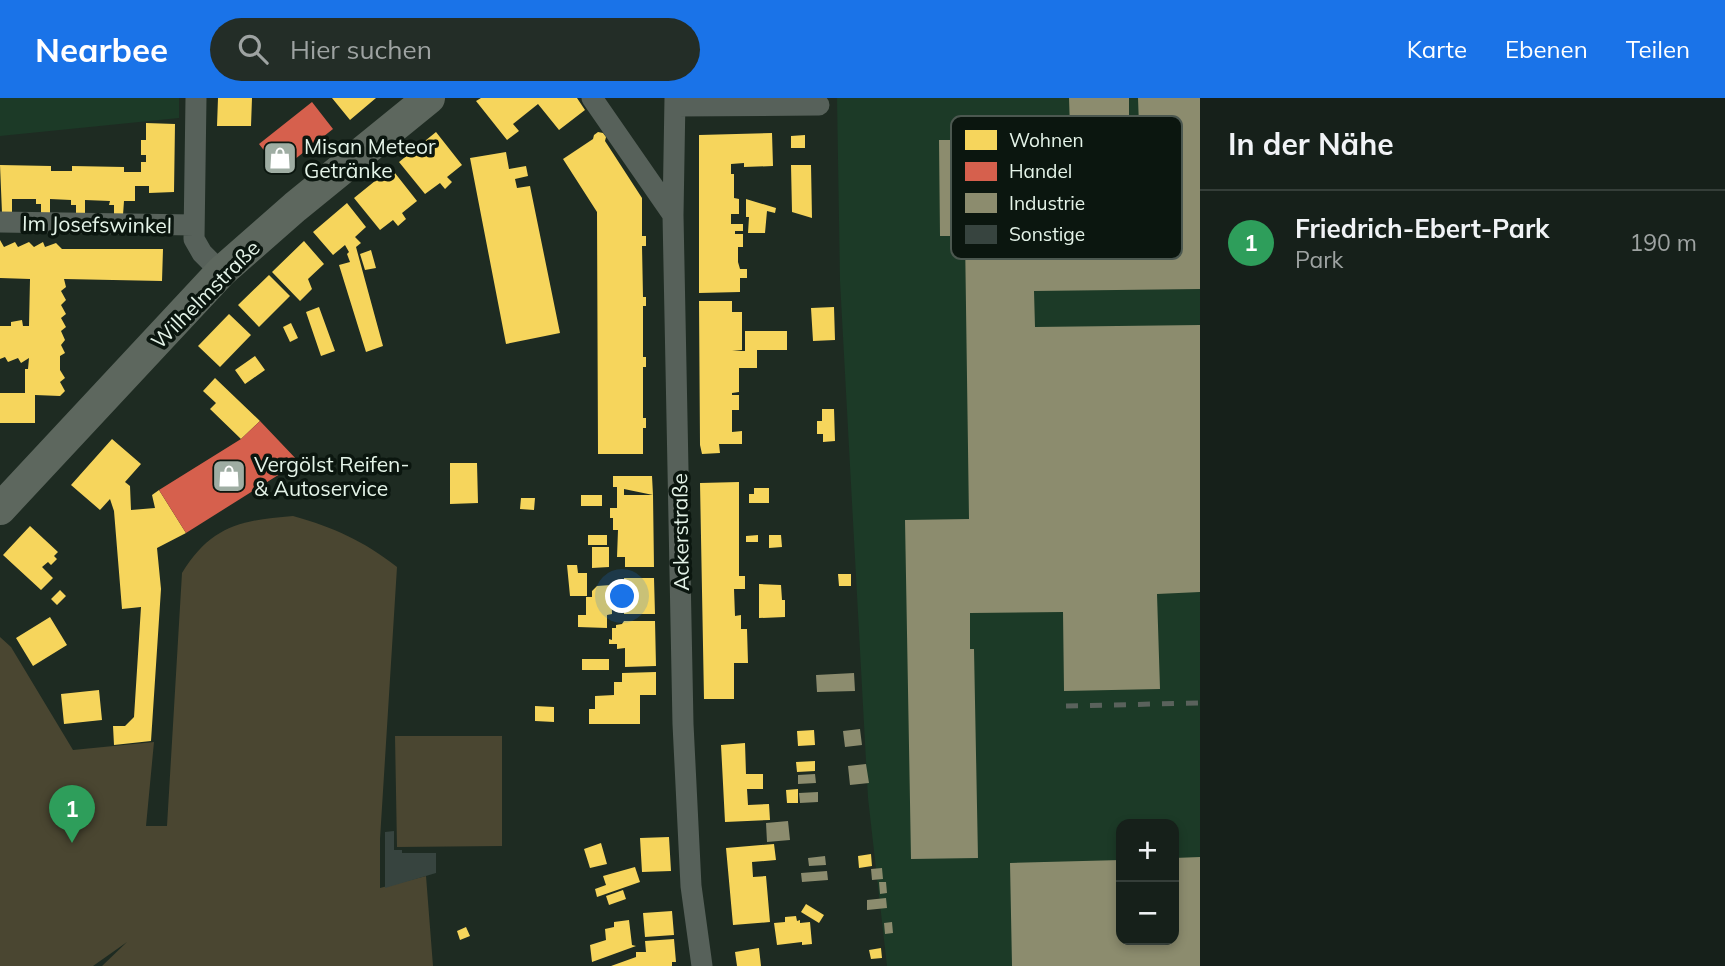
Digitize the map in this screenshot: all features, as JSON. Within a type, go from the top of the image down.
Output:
[{"type":"main road","name":"Wilhelmstraße","points":[[0,509],[221,272],[295,207],[429,98]]},
{"type":"street","points":[[196,98],[194,239],[197,246],[221,272]]},
{"type":"street","points":[[592,98],[673,215]]},
{"type":"street","points":[[675,102],[819,105]]},
{"type":"street","name":"Ackerstraße","points":[[675,102],[673,215],[684,751],[691,886],[702,966]]},
{"type":"street","name":"Im Josefswinkel","points":[[0,222],[194,225]]},
{"type":"shaded area","points":[[0,98],[179,98],[179,118],[0,136]]},
{"type":"shaded area","points":[[837,98],[1200,98],[1200,966],[887,966],[868,798],[840,281]]},
{"type":"shaded area","points":[[293,516],[348,536],[397,567],[380,839],[380,888],[426,876],[433,966],[102,966],[127,942],[93,966],[0,966],[0,637],[11,647],[73,750],[154,742],[146,826],[167,826],[182,573],[204,545],[229,528],[258,520]]},
{"type":"shaded area","points":[[395,736],[502,736],[502,846],[397,847]]},
{"type":"building: Wohnen","points":[[218,98],[252,98],[251,126],[217,126]]},
{"type":"building: Wohnen","points":[[332,98],[376,98],[350,120]]},
{"type":"building: Wohnen","points":[[481,98],[577,98],[585,110],[559,130],[538,104],[513,124],[519,131],[507,140],[476,101]]},
{"type":"building: Wohnen","points":[[146,123],[175,124],[174,192],[149,193],[149,186],[135,186],[135,201],[124,201],[123,215],[114,215],[114,205],[109,205],[110,201],[85,200],[85,214],[76,214],[76,205],[71,205],[71,200],[50,199],[50,214],[41,214],[41,204],[36,204],[36,199],[12,199],[12,213],[2,213],[0,165],[51,166],[51,171],[72,171],[72,166],[124,167],[124,172],[141,172],[141,162],[146,162],[146,155],[141,155],[141,140],[146,140]]},
{"type":"building: Wohnen","points":[[436,132],[462,165],[447,177],[452,182],[445,189],[440,183],[425,194],[399,162]]},
{"type":"building: Wohnen","points":[[598,132],[606,137],[605,141],[642,198],[642,236],[646,236],[646,246],[642,246],[643,297],[646,297],[646,306],[643,306],[643,357],[646,357],[646,367],[643,367],[643,418],[646,418],[646,428],[643,428],[643,454],[598,454],[597,212],[563,159],[593,139]]},
{"type":"building: Wohnen","points":[[772,133],[773,166],[744,167],[744,163],[731,164],[731,174],[734,174],[734,198],[739,199],[739,214],[731,214],[731,224],[743,224],[743,231],[735,231],[735,234],[743,234],[743,247],[738,247],[738,262],[740,269],[747,269],[747,278],[740,278],[740,292],[699,293],[699,135]]},
{"type":"building: Wohnen","points":[[805,135],[805,148],[791,148],[791,136]]},
{"type":"building: Wohnen","points":[[506,152],[509,169],[526,166],[528,176],[515,179],[517,188],[530,186],[560,333],[506,344],[470,158]]},
{"type":"building: Wohnen","points":[[791,165],[811,165],[812,218],[792,212]]},
{"type":"building: Wohnen","points":[[391,168],[417,201],[402,213],[406,219],[398,226],[393,220],[380,230],[354,198]]},
{"type":"building: Wohnen","points":[[746,199],[776,208],[775,213],[767,211],[765,233],[748,233]]},
{"type":"building: Wohnen","points":[[347,203],[366,227],[355,237],[361,243],[356,247],[383,346],[366,352],[339,265],[350,262],[347,254],[349,252],[345,245],[333,255],[313,232]]},
{"type":"building: Wohnen","points":[[0,240],[4,247],[15,242],[18,247],[29,242],[34,247],[43,242],[45,247],[56,243],[62,249],[163,249],[162,281],[64,279],[66,287],[61,291],[66,300],[61,305],[66,314],[61,318],[66,327],[61,331],[65,340],[61,345],[65,353],[60,356],[60,370],[65,378],[60,382],[65,391],[60,396],[35,395],[35,423],[0,423],[0,393],[25,393],[25,369],[28,369],[29,358],[21,363],[18,358],[8,362],[5,357],[0,359],[0,326],[11,326],[11,322],[22,320],[23,326],[29,326],[30,279],[0,278]]},
{"type":"building: Wohnen","points":[[304,241],[324,264],[308,279],[312,289],[300,301],[272,272]]},
{"type":"building: Wohnen","points":[[371,250],[376,268],[365,270],[360,254]]},
{"type":"building: Wohnen","points":[[269,275],[290,296],[259,327],[238,305]]},
{"type":"building: Wohnen","points":[[699,301],[732,301],[732,312],[742,312],[742,350],[732,351],[745,351],[745,331],[787,331],[787,350],[757,350],[757,368],[739,368],[739,392],[732,395],[739,395],[739,410],[732,410],[732,432],[742,431],[742,444],[719,444],[720,453],[702,454],[700,445]]},
{"type":"building: Wohnen","points":[[319,307],[335,351],[321,356],[306,312]]},
{"type":"building: Wohnen","points":[[834,307],[835,340],[813,341],[811,308]]},
{"type":"building: Wohnen","points":[[229,314],[251,335],[220,367],[198,346]]},
{"type":"building: Wohnen","points":[[291,323],[298,338],[290,342],[283,327]]},
{"type":"building: Wohnen","points":[[255,356],[265,370],[245,384],[235,370]]},
{"type":"building: Wohnen","points":[[215,378],[260,421],[241,439],[210,409],[216,403],[203,391]]},
{"type":"building: Wohnen","points":[[822,409],[834,409],[835,441],[823,442],[823,434],[817,434],[817,421],[822,421]]},
{"type":"building: Wohnen","points":[[112,439],[141,464],[125,482],[130,486],[131,510],[155,508],[152,495],[159,490],[186,533],[157,548],[161,589],[151,741],[114,745],[113,726],[125,726],[134,717],[141,607],[122,609],[114,511],[110,499],[100,510],[71,485]]},
{"type":"building: Wohnen","points":[[450,463],[477,463],[478,503],[450,504]]},
{"type":"building: Wohnen","points":[[613,476],[652,476],[653,495],[654,567],[625,567],[625,557],[617,557],[618,530],[613,530],[613,518],[610,518],[610,508],[617,508],[617,487],[613,487]],"holes":[[[624,489],[653,495],[624,495]]]},
{"type":"building: Wohnen","points":[[739,482],[739,576],[745,576],[745,589],[734,589],[735,616],[741,615],[741,629],[747,629],[748,663],[734,663],[734,699],[704,699],[700,483]]},
{"type":"building: Wohnen","points":[[754,488],[769,488],[769,503],[749,503],[749,494],[754,494]]},
{"type":"building: Wohnen","points":[[581,495],[602,495],[602,506],[581,506]]},
{"type":"building: Wohnen","points":[[521,498],[535,498],[534,510],[520,509]]},
{"type":"building: Wohnen","points":[[30,526],[58,552],[54,556],[57,559],[51,565],[48,562],[42,567],[53,578],[41,590],[3,555]]},
{"type":"building: Wohnen","points":[[588,535],[607,535],[607,545],[588,545]]},
{"type":"building: Wohnen","points":[[758,535],[758,542],[746,542],[746,536]]},
{"type":"building: Wohnen","points":[[769,535],[781,535],[782,547],[769,548]]},
{"type":"building: Wohnen","points":[[592,547],[609,547],[609,567],[592,568]]},
{"type":"building: Wohnen","points":[[567,565],[577,565],[578,573],[587,573],[587,596],[570,596]]},
{"type":"building: Wohnen","points":[[838,574],[851,574],[851,586],[839,586]]},
{"type":"building: Wohnen","points":[[624,578],[654,578],[655,614],[624,614],[624,605],[614,605],[613,588],[624,588]]},
{"type":"building: Wohnen","points":[[759,584],[781,585],[782,600],[785,600],[785,617],[759,618]]},
{"type":"building: Wohnen","points":[[611,585],[612,614],[607,615],[607,628],[578,627],[578,615],[586,615],[586,597],[592,597],[592,591],[597,586]]},
{"type":"building: Wohnen","points":[[60,590],[66,596],[57,605],[51,599]]},
{"type":"building: Wohnen","points":[[50,617],[67,645],[33,666],[16,638]]},
{"type":"building: Wohnen","points":[[624,621],[655,621],[656,666],[625,667],[625,648],[617,649],[617,644],[609,644],[609,639],[612,640],[612,628]]},
{"type":"building: Wohnen","points":[[582,659],[609,659],[609,670],[582,670]]},
{"type":"building: Wohnen","points":[[656,672],[656,695],[640,695],[640,724],[589,724],[589,709],[595,709],[595,696],[614,695],[614,682],[622,682],[622,673]]},
{"type":"building: Wohnen","points":[[99,690],[102,720],[64,724],[61,694]]},
{"type":"building: Wohnen","points":[[535,706],[554,707],[554,722],[535,721]]},
{"type":"building: Wohnen","points":[[814,730],[815,745],[798,746],[797,731]]},
{"type":"building: Wohnen","points":[[745,743],[746,774],[763,774],[763,789],[747,789],[748,805],[769,804],[770,820],[725,822],[721,745]]},
{"type":"building: Wohnen","points":[[815,761],[815,771],[797,772],[796,762]]},
{"type":"building: Wohnen","points":[[798,789],[798,803],[787,803],[786,790]]},
{"type":"building: Wohnen","points":[[669,837],[671,871],[642,872],[640,838]]},
{"type":"building: Wohnen","points":[[601,843],[607,864],[590,868],[584,849]]},
{"type":"building: Wohnen","points":[[774,844],[776,860],[752,862],[753,877],[766,876],[770,922],[733,925],[726,848]]},
{"type":"building: Wohnen","points":[[871,854],[872,866],[859,868],[858,856]]},
{"type":"building: Wohnen","points":[[635,867],[640,882],[597,897],[595,889],[606,885],[603,876]]},
{"type":"building: Wohnen","points":[[623,890],[626,899],[609,905],[606,896]]},
{"type":"building: Wohnen","points":[[806,904],[824,915],[819,923],[801,912]]},
{"type":"building: Wohnen","points":[[672,911],[674,935],[645,937],[643,913]]},
{"type":"building: Wohnen","points":[[796,916],[800,923],[810,922],[812,944],[802,945],[802,942],[777,945],[774,923],[785,922],[785,917]]},
{"type":"building: Wohnen","points":[[629,920],[632,945],[636,946],[592,962],[590,945],[606,940],[605,929],[614,927],[614,922]]},
{"type":"building: Wohnen","points":[[466,927],[470,936],[460,940],[457,931]]},
{"type":"building: Wohnen","points":[[674,939],[676,962],[672,962],[672,966],[611,966],[636,957],[636,952],[646,952],[645,941]]},
{"type":"building: Wohnen","points":[[759,948],[761,966],[737,966],[735,952]]},
{"type":"building: Wohnen","points":[[881,948],[882,958],[871,959],[869,950]]},
{"type":"building: Handel","points":[[312,102],[333,129],[280,171],[259,144]]},
{"type":"building: Handel","name":"Vergölst Reifen- & Autoservice","points":[[260,421],[299,462],[186,533],[159,490],[241,439]]},
{"type":"building: Industrie","points":[[1069,98],[1129,98],[1129,116],[1070,116]]},
{"type":"building: Industrie","points":[[1138,98],[1200,98],[1200,289],[1034,291],[1035,327],[1200,325],[1200,592],[1157,594],[1160,689],[1064,691],[1063,612],[970,613],[970,649],[974,649],[978,858],[911,859],[905,520],[969,519],[965,259],[1182,259],[1182,116],[1139,116]]},
{"type":"building: Industrie","points":[[939,140],[951,140],[951,236],[940,236]]},
{"type":"building: Industrie","points":[[854,673],[855,691],[817,692],[816,675]]},
{"type":"building: Industrie","points":[[860,729],[862,745],[845,747],[843,731]]},
{"type":"building: Industrie","points":[[866,764],[869,783],[850,785],[848,766]]},
{"type":"building: Industrie","points":[[815,774],[816,783],[798,784],[798,775]]},
{"type":"building: Industrie","points":[[818,792],[818,802],[800,803],[799,793]]},
{"type":"building: Industrie","points":[[788,821],[790,840],[767,842],[766,823]]},
{"type":"building: Industrie","points":[[825,856],[826,865],[809,866],[808,858]]},
{"type":"building: Industrie","points":[[1200,857],[1200,966],[1012,966],[1010,863],[1116,860],[1116,945],[1179,945],[1179,858]]},
{"type":"building: Industrie","points":[[882,868],[883,879],[872,880],[871,869]]},
{"type":"building: Industrie","points":[[827,871],[828,880],[802,882],[801,873]]},
{"type":"building: Industrie","points":[[879,882],[886,882],[887,893],[880,894]]},
{"type":"building: Industrie","points":[[886,898],[887,908],[867,910],[867,900]]},
{"type":"building: Industrie","points":[[892,922],[893,933],[885,934],[884,923]]},
{"type":"building: Sonstige","points":[[394,831],[394,850],[402,850],[402,853],[436,853],[436,873],[385,888],[385,832]]},
{"type":"railway","points":[[1066,706],[1200,703]]},
{"type":"place","name":"Misan Meteor Getränke","points":[[280,158]]},
{"type":"place","name":"Vergölst Reifen- & Autoservice","points":[[229,476]]},
{"type":"place","name":"Friedrich-Ebert-Park","points":[[72,843]]}]
